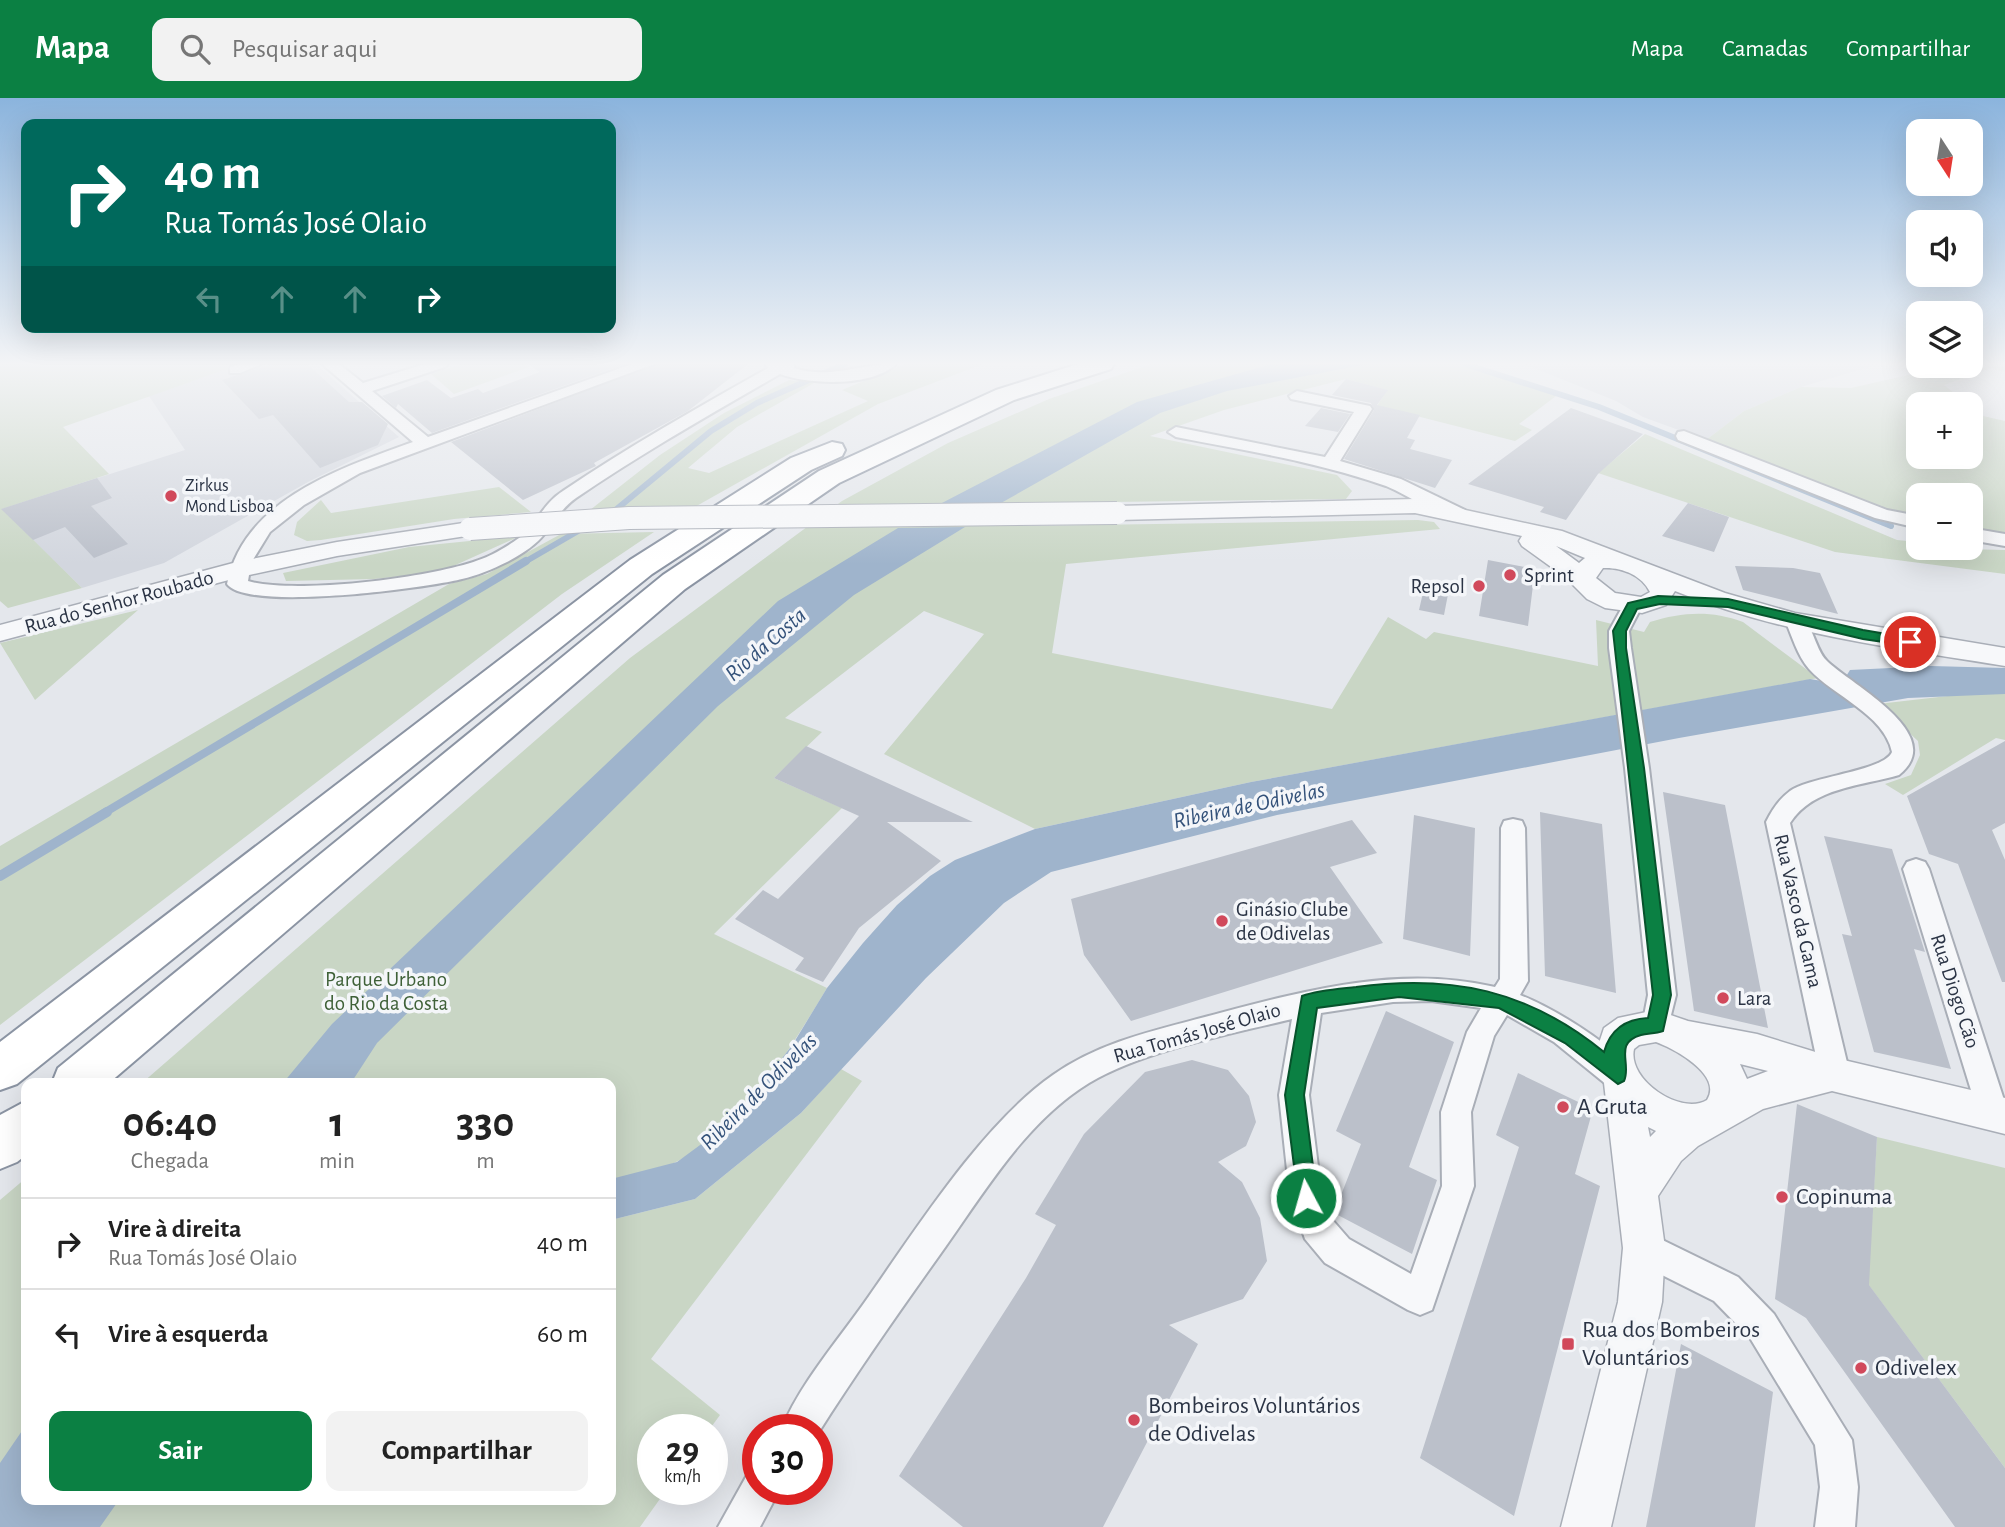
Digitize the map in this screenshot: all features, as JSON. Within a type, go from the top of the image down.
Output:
[{"type":"highway","points":[[0,1069],[641,567],[801,464],[874,431]]},
{"type":"highway","points":[[81,1078],[674,582],[829,477],[928,431]]},
{"type":"highway","points":[[0,1146],[21,1128]]},
{"type":"street","points":[[411,431],[424,442]]},
{"type":"street","points":[[456,431],[354,469],[281,513],[246,548],[237,570],[237,584],[256,590],[283,592],[400,584],[458,574],[500,558],[527,541],[550,511],[567,496],[670,431]]},
{"type":"street","points":[[1328,464],[1350,431]]},
{"type":"street","points":[[1176,432],[1328,464],[1429,495],[1458,514]]},
{"type":"street","points":[[1684,436],[1882,514],[1906,519]]},
{"type":"street","name":"Rua do Senhor Roubado","points":[[0,633],[237,570],[337,549],[470,528],[629,519],[1117,513],[1379,505],[1415,506],[1553,536],[1728,603]]},
{"type":"street","points":[[1503,524],[1550,552],[1592,587],[1632,606],[1648,605],[1658,600],[1663,593],[1661,584],[1642,568]]},
{"type":"street","points":[[1983,536],[2005,540]]},
{"type":"street","points":[[1613,561],[1589,565],[1584,571],[1619,631],[1662,995],[1671,1030],[1713,1056],[1728,1084],[1728,1097],[1719,1113],[1701,1122],[1667,1118],[1650,1110],[1620,1080]]},
{"type":"street","points":[[1658,600],[1728,603],[1863,635],[2005,657]]},
{"type":"street","points":[[1619,631],[1632,606]]},
{"type":"street","name":"Rua Vasco da Gama","points":[[1795,620],[1816,663],[1868,706],[1900,739],[1904,751],[1902,760],[1883,771],[1799,795],[1785,807],[1778,822],[1835,1075]]},
{"type":"street","points":[[1309,1001],[1294,1095],[1306,1198],[1317,1227],[1337,1251],[1420,1298],[1458,1186],[1455,1112],[1481,1032],[1514,981],[1513,828]]},
{"type":"street","name":"Rua Diogo Cão","points":[[1916,869],[1999,1114]]},
{"type":"street","name":"Rua Tomás José Olaio","points":[[810,1414],[971,1184],[1012,1133],[1061,1086],[1109,1057],[1309,1001],[1399,989],[1458,993],[1502,1001],[1572,1037],[1620,1080]]},
{"type":"street","points":[[1586,1527],[1640,1302],[1644,1248],[1639,1191],[1613,1052],[1616,1041],[1636,1027],[1671,1030],[1757,1051],[1835,1075],[1999,1114]]},
{"type":"street","points":[[1639,1191],[1661,1151],[1684,1132],[1759,1091],[1792,1080],[1835,1075]]},
{"type":"street","points":[[1644,1248],[1726,1289],[1762,1326],[1833,1440],[1839,1487],[1835,1527]]},
{"type":"street","points":[[738,1527],[751,1505]]},
{"type":"shaded area","points":[[172,431],[392,431],[399,437],[308,482],[164,563],[82,588],[1,509],[185,450]]},
{"type":"shaded area","points":[[1680,431],[1718,431],[1706,440]]},
{"type":"green space","points":[[0,431],[67,431],[109,474],[2,509],[82,588],[8,608],[0,601]]},
{"type":"green space","points":[[697,431],[733,431],[688,468],[709,473],[802,431],[831,431],[693,508],[590,510],[660,455]]},
{"type":"green space","name":"Parque Urbano do Rio da Costa","points":[[976,431],[1165,431],[1150,436],[1337,475],[1352,491],[1346,499],[1027,503],[1023,526],[1418,520],[1434,522],[1440,529],[1066,564],[1052,653],[1332,709],[1388,617],[1426,639],[1434,632],[1598,666],[1596,620],[1644,632],[1650,622],[1685,614],[1708,614],[1743,622],[1818,678],[1251,782],[1035,829],[884,754],[984,634],[924,611],[785,718],[822,732],[774,778],[842,808],[714,934],[827,988],[781,1061],[745,1107],[702,1146],[678,1161],[654,1170],[616,1178],[616,1078],[148,1078],[630,658],[842,501],[948,443]]},
{"type":"green space","points":[[1474,431],[1531,431],[1515,441]]},
{"type":"green space","points":[[1718,431],[1906,431],[1906,469],[1983,469],[1983,431],[2005,431],[2005,534],[1983,530],[1983,483],[1906,483],[1906,517],[1878,509],[1706,440]]},
{"type":"green space","points":[[1645,434],[1897,540],[1906,541],[1906,560],[1983,560],[1983,549],[2005,550],[2005,574],[1835,552],[1598,473]]},
{"type":"green space","points":[[499,487],[531,512],[454,519],[321,540],[307,541],[294,535],[297,522],[321,500],[331,513]]},
{"type":"green space","points":[[654,532],[562,594],[0,1025],[0,846],[449,584],[487,574],[561,534]]},
{"type":"green space","points":[[520,536],[440,572],[374,579],[286,581],[283,573],[409,547]]},
{"type":"green space","points":[[138,610],[35,700],[0,643]]},
{"type":"green space","points":[[1965,694],[2005,694],[2005,740],[1996,738],[1903,795],[1885,784],[1911,775],[1920,755],[1918,741],[1878,704]]},
{"type":"green space","points":[[841,1069],[862,1081],[651,1359],[719,1414],[637,1414],[637,1505],[656,1505],[640,1527],[0,1527],[0,1200],[21,1182],[21,1505],[616,1505],[616,1219],[695,1199],[801,1113]]},
{"type":"green space","points":[[1877,1137],[2005,1168],[2005,1468],[1868,1284]]},
{"type":"water","points":[[1082,431],[1129,431],[1001,503],[940,504]]},
{"type":"water","name":"Rio da Costa","points":[[965,527],[854,595],[718,706],[377,1043],[354,1078],[287,1078],[332,1024],[778,601],[898,528]]},
{"type":"water","name":"Ribeira de Odivelas","points":[[1931,666],[2005,668],[2005,694],[1908,698],[1679,738],[1277,815],[1051,872],[1004,903],[926,978],[801,1113],[695,1199],[616,1219],[616,1178],[677,1162],[734,1120],[793,1044],[827,988],[863,943],[897,905],[930,876],[955,860],[1035,829],[1251,782],[1810,679],[1828,682],[1845,678],[1850,670]]},
{"type":"water","points":[[21,1432],[21,1505],[115,1505],[100,1527],[0,1527],[0,1463]]},
{"type":"building","points":[[287,431],[385,431],[378,445],[320,468]]},
{"type":"building","points":[[481,431],[652,431],[594,463],[596,466],[523,500],[451,442]]},
{"type":"building","points":[[1361,431],[1411,431],[1407,438],[1415,440],[1410,449],[1452,460],[1435,488],[1344,459]]},
{"type":"building","points":[[1540,431],[1634,431],[1643,434],[1598,474],[1566,520],[1540,512],[1544,507],[1468,484]]},
{"type":"building","points":[[97,478],[112,498],[91,506],[128,544],[94,558],[65,527],[33,540],[1,509]]},
{"type":"building","points":[[1688,503],[1729,517],[1714,552],[1662,536]]},
{"type":"building","points":[[1488,560],[1535,569],[1528,626],[1479,616]]},
{"type":"building","points":[[1735,566],[1793,568],[1820,573],[1838,614],[1743,590]]},
{"type":"building","points":[[1425,584],[1449,589],[1444,615],[1419,610]]},
{"type":"building","points":[[2005,741],[2005,823],[1992,830],[2005,860],[2005,982],[2002,982],[1958,864],[1929,854],[1907,796]]},
{"type":"building","points":[[806,746],[973,822],[887,822],[941,861],[859,928],[823,982],[795,970],[804,958],[735,919],[763,890],[778,899],[859,816],[774,778]]},
{"type":"building","points":[[1663,792],[1725,805],[1768,1028],[1694,1011]]},
{"type":"building","points":[[1540,812],[1602,824],[1616,993],[1545,976]]},
{"type":"building","points":[[1414,815],[1475,828],[1470,956],[1403,939]]},
{"type":"building","name":"Ginásio Clube de Odivelas","points":[[1352,820],[1377,853],[1330,867],[1383,943],[1131,1021],[1084,955],[1071,899]]},
{"type":"building","points":[[1824,836],[1892,849],[1925,952],[1914,949],[1951,1069],[1874,1052],[1842,934],[1852,936]]},
{"type":"building","points":[[1386,1011],[1454,1042],[1409,1167],[1437,1180],[1412,1254],[1334,1213],[1361,1144],[1336,1131]]},
{"type":"building","points":[[1192,1060],[1228,1070],[1249,1096],[1256,1122],[1246,1146],[1218,1162],[1242,1182],[1260,1218],[1267,1261],[1243,1299],[1169,1325],[1198,1344],[1103,1527],[963,1527],[899,1476],[1026,1278],[1056,1225],[1035,1214],[1084,1134],[1145,1072]]},
{"type":"building","points":[[1518,1073],[1593,1109],[1575,1174],[1600,1186],[1514,1516],[1420,1458],[1519,1147],[1496,1135]]},
{"type":"building","points":[[1797,1104],[1877,1137],[1869,1285],[2005,1468],[2005,1527],[1955,1527],[1806,1318],[1775,1299]]},
{"type":"building","points":[[1681,1344],[1773,1392],[1755,1527],[1646,1527]]},
{"type":"waterway","points":[[613,512],[712,431]]},
{"type":"waterway","points":[[1657,431],[1891,526]]},
{"type":"waterway","points":[[523,563],[585,527]]},
{"type":"waterway","points":[[104,813],[526,561]]},
{"type":"waterway","points":[[0,876],[107,812]]},
{"type":"place","name":"Zirkus Mond Lisboa","points":[[171,496]]},
{"type":"place","name":"Sprint","points":[[1510,575]]},
{"type":"place","name":"Repsol","points":[[1479,586]]},
{"type":"place","name":"Ginásio Clube de Odivelas","points":[[1222,921]]},
{"type":"place","name":"Lara","points":[[1723,998]]},
{"type":"place","name":"A Gruta","points":[[1563,1107]]},
{"type":"place","name":"Copinuma","points":[[1782,1197]]},
{"type":"place","name":"Rua dos Bombeiros Voluntários","points":[[1568,1344]]},
{"type":"place","name":"Odivelex","points":[[1861,1368]]},
{"type":"place","name":"Bombeiros Voluntários de Odivelas","points":[[1134,1420]]},
{"type":"route","points":[[1306,1198],[1294,1095],[1309,1001],[1399,989],[1458,993],[1502,1001],[1572,1037],[1618,1075],[1613,1052],[1616,1041],[1625,1032],[1636,1027],[1656,1026],[1662,995],[1637,768],[1619,648],[1619,631],[1632,606],[1648,605],[1658,600],[1728,603],[1863,635],[1910,642]]}]
